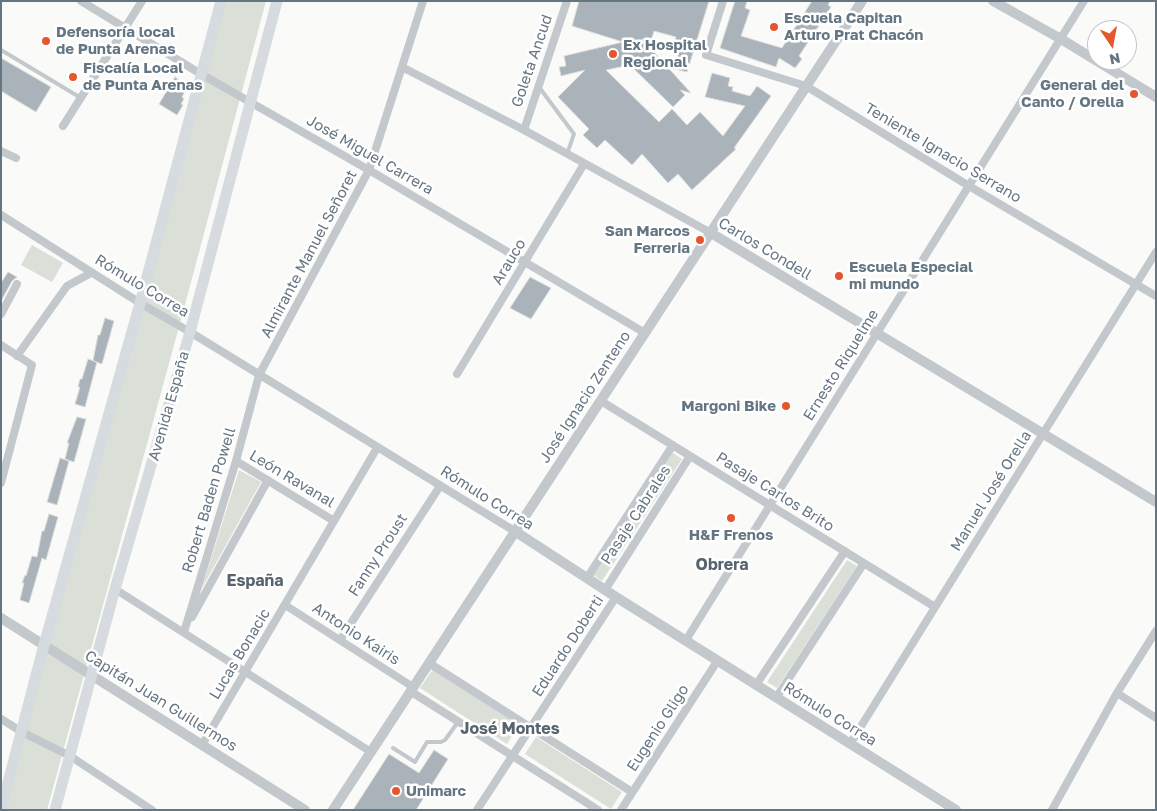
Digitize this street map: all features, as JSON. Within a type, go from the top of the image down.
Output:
[{"type":"main road","points":[[1,810],[44,645],[140,303],[221,1]]},
{"type":"main road","name":"Avenida España","points":[[55,810],[190,332],[277,1]]},
{"type":"street","name":"José Miguel Carrera","points":[[81,1],[201,74],[369,170],[645,334]]},
{"type":"street","points":[[63,126],[142,1]]},
{"type":"street","name":"Almirante Manuel Señoret","points":[[260,375],[369,170],[424,1]]},
{"type":"street","name":"Goleta Ancud","points":[[524,130],[567,1]]},
{"type":"street","name":"Teniente Ignacio Serrano","points":[[723,1],[706,55],[806,86],[969,186],[1156,296]]},
{"type":"street","name":"José Ignacio Zenteno","points":[[333,810],[862,1]]},
{"type":"street","points":[[993,1],[1156,97]]},
{"type":"street","name":"Ernesto Riquelme","points":[[686,640],[1084,1]]},
{"type":"street","name":"Carlos Condell","points":[[402,67],[524,130],[711,234],[1156,502]]},
{"type":"street","points":[[1,151],[16,158]]},
{"type":"street","name":"Arauco","points":[[456,374],[584,164]]},
{"type":"street","name":"Rómulo Correa","points":[[1,215],[91,273],[516,532],[616,597],[956,810]]},
{"type":"street","name":"Manuel José Orella","points":[[850,744],[1156,252]]},
{"type":"street","points":[[17,356],[67,286],[91,273]]},
{"type":"street","points":[[1,314],[17,284]]},
{"type":"street","points":[[1,346],[32,365],[1,483]]},
{"type":"street","name":"Robert Baden Powell","points":[[184,632],[260,375]]},
{"type":"street","name":"Pasaje Carlos Brito","points":[[601,400],[936,607]]},
{"type":"street","name":"Pasaje Cabrales","points":[[587,578],[673,445]]},
{"type":"street","name":"Lucas Bonacic","points":[[202,745],[377,448]]},
{"type":"street","name":"Pasaje Cabrales","points":[[605,590],[690,456]]},
{"type":"street","name":"León Ravanal","points":[[236,461],[334,521]]},
{"type":"street","points":[[184,632],[268,480]]},
{"type":"street","name":"Fanny Proust","points":[[340,640],[440,486]]},
{"type":"street","points":[[756,685],[845,551]]},
{"type":"street","points":[[776,698],[864,563]]},
{"type":"street","points":[[116,589],[372,752]]},
{"type":"street","name":"Eduardo Doberti","points":[[477,810],[616,597]]},
{"type":"street","name":"Antonio Kairis","points":[[284,605],[340,640],[458,722],[598,810]]},
{"type":"street","name":"Capitán Juan Guillermos","points":[[1,618],[305,810]]},
{"type":"street","points":[[1052,810],[1117,693],[1156,631]]},
{"type":"street","name":"Eugenio Gligo","points":[[621,810],[718,660]]},
{"type":"street","points":[[429,663],[632,792]]},
{"type":"street","points":[[1117,693],[1156,718]]},
{"type":"street","points":[[1,719],[22,732],[70,756],[152,810]]},
{"type":"lane","points":[[1,50],[81,98]]},
{"type":"lane","points":[[539,87],[574,134],[567,154]]},
{"type":"lane","points":[[393,748],[415,762],[427,742],[441,742],[445,740],[458,722]]},
{"type":"shaded area","points":[[226,1],[266,1],[47,810],[5,810],[83,516]]},
{"type":"shaded area","points":[[32,245],[63,263],[52,282],[21,265]]},
{"type":"shaded area","points":[[673,453],[682,459],[602,581],[593,575]]},
{"type":"shaded area","points":[[239,470],[261,482],[201,590]]},
{"type":"shaded area","points":[[847,560],[857,566],[777,688],[767,682]]},
{"type":"shaded area","points":[[433,669],[519,725],[507,744],[420,688]]},
{"type":"shaded area","points":[[536,737],[622,792],[611,809],[525,754]]},
{"type":"building","points":[[579,1],[709,1],[687,72],[675,69],[679,49],[674,47],[676,37],[654,31],[651,41],[642,39],[691,93],[680,90],[685,95],[673,107],[630,65],[606,70],[659,122],[672,109],[687,125],[700,112],[723,136],[745,106],[705,97],[712,73],[730,78],[728,86],[733,87],[732,91],[750,96],[757,86],[771,96],[734,148],[736,149],[692,190],[678,174],[668,183],[642,154],[632,165],[605,140],[597,148],[583,135],[589,129],[558,97],[585,70],[561,76],[559,67],[566,66],[564,56],[623,42],[572,26]]},
{"type":"building","points":[[735,1],[747,1],[745,8],[750,10],[741,36],[782,48],[812,1],[830,1],[828,5],[831,7],[799,56],[802,59],[795,68],[779,58],[776,67],[720,48]]},
{"type":"building","points":[[1,58],[51,87],[36,112],[1,91]]},
{"type":"building","points":[[175,77],[186,84],[182,97],[184,99],[181,104],[183,105],[177,115],[159,104]]},
{"type":"building","points":[[8,272],[17,277],[12,281],[1,301],[1,283]]},
{"type":"building","points":[[530,277],[551,288],[531,319],[510,308]]},
{"type":"building","points":[[105,318],[114,321],[102,364],[93,361],[98,335],[100,335]]},
{"type":"building","points":[[88,359],[97,362],[85,407],[75,404],[80,387],[78,387],[80,379],[82,379]]},
{"type":"building","points":[[77,417],[86,419],[74,462],[65,459],[69,443],[67,443]]},
{"type":"building","points":[[60,458],[69,461],[57,505],[47,502]]},
{"type":"building","points":[[49,514],[58,517],[46,560],[42,558],[29,603],[20,600],[24,583],[22,583],[32,556],[37,557],[42,531],[44,531]]},
{"type":"building","name":"Unimarc","points":[[434,750],[448,759],[416,810],[353,810],[389,754],[419,773]]},
{"type":"place","name":"Escuela Capitan Arturo Prat Chacón","points":[[774,27]]},
{"type":"place","name":"Defensoría local de Punta Arenas","points":[[46,41]]},
{"type":"place","name":"Ex Hospital Regional","points":[[613,54]]},
{"type":"place","name":"Fiscalía Local de Punta Arenas","points":[[73,77]]},
{"type":"place","name":"General del Canto / Orella","points":[[1134,94]]},
{"type":"place","name":"San Marcos Ferreria","points":[[700,240]]},
{"type":"place","name":"Escuela Especial mi mundo","points":[[839,276]]},
{"type":"place","name":"Margoni Bike","points":[[786,406]]},
{"type":"place","name":"H&F Frenos","points":[[731,518]]},
{"type":"place","name":"Unimarc","points":[[396,791]]},
{"type":"district","name":"Obrera","points":[[722,565]]},
{"type":"district","name":"España","points":[[255,581]]},
{"type":"district","name":"José Montes","points":[[510,729]]}]
